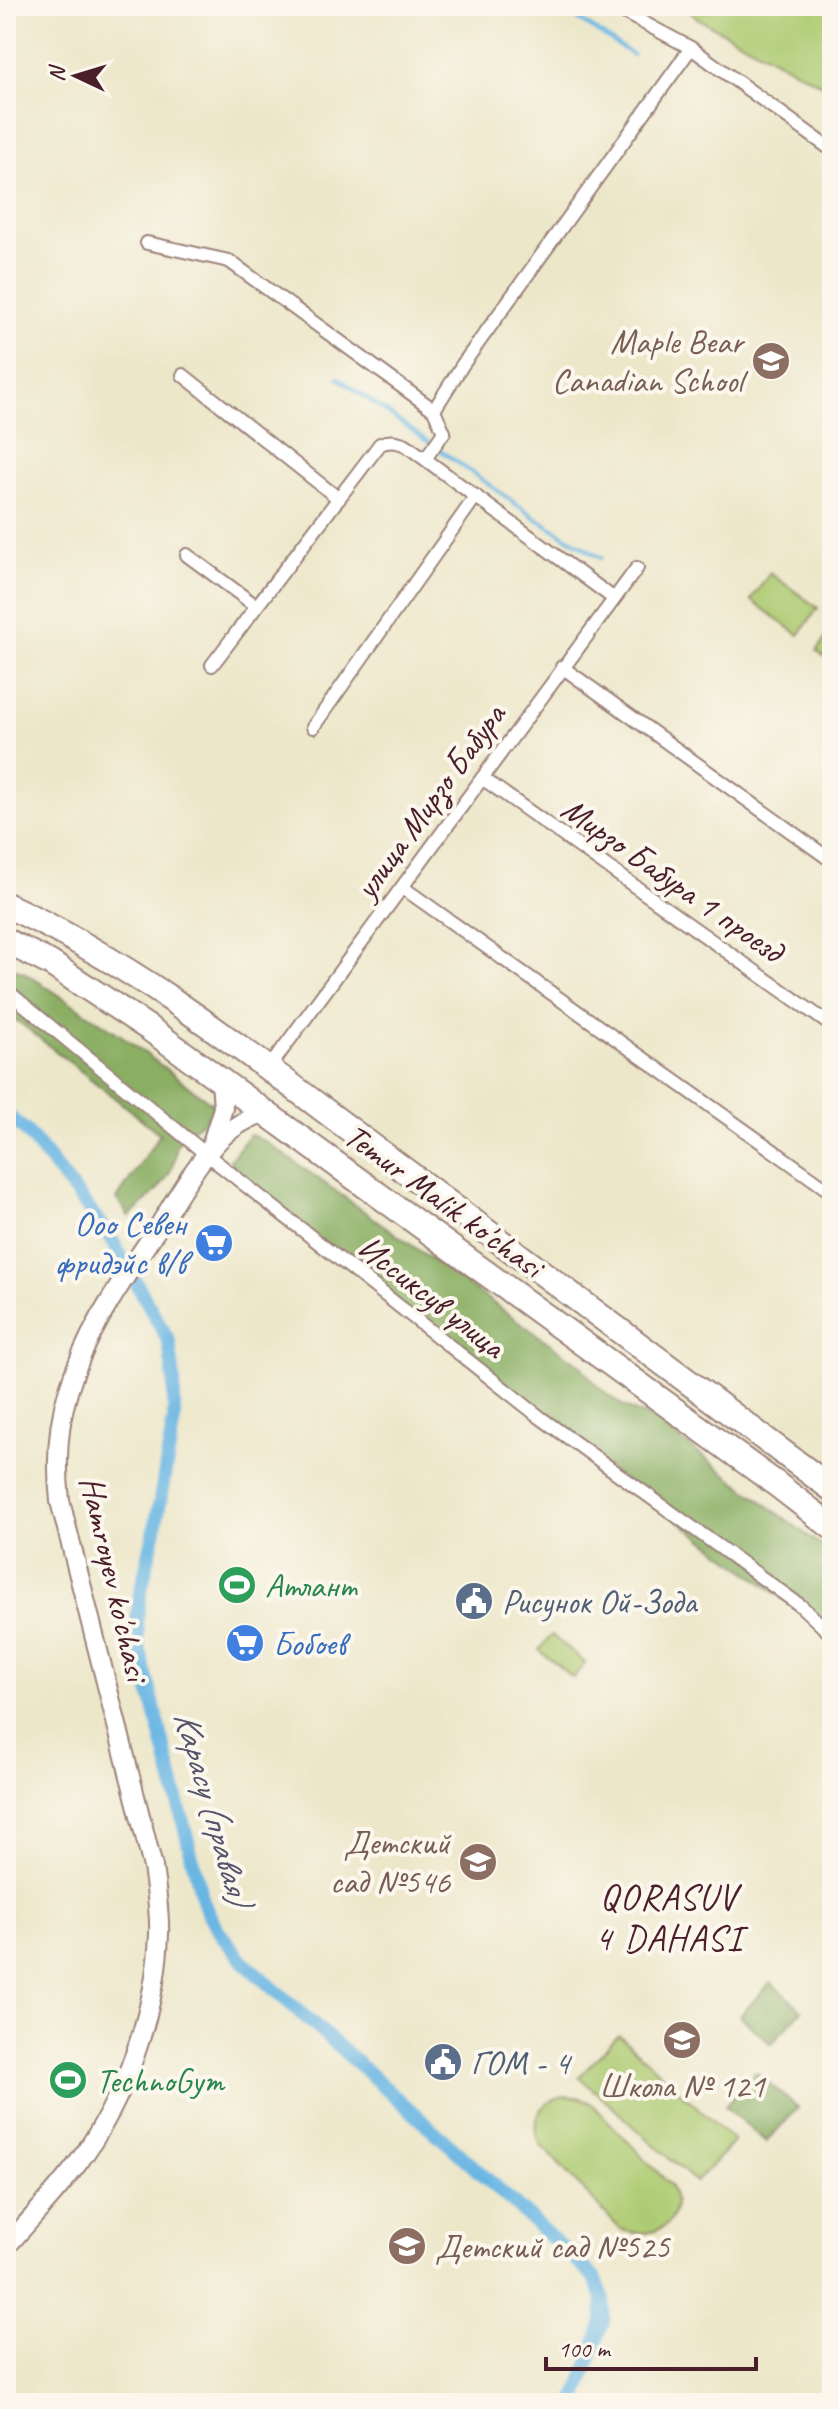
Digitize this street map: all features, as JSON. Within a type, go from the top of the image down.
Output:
[{"type":"highway","name":"Temur Malik ko'chasi","points":[[6,905],[58,930],[139,978],[268,1069],[832,1489]]},
{"type":"highway","name":"Temur Malik ko'chasi","points":[[6,941],[50,963],[101,995],[221,1080],[832,1527]]},
{"type":"main road","name":"Hamroyev ko'chasi","points":[[6,2247],[78,2163],[113,2104],[142,2029],[157,1955],[159,1909],[153,1867],[65,1525],[57,1479],[60,1426],[74,1373],[91,1333],[206,1154],[221,1118],[221,1080]]},
{"type":"main road","name":"Hamroyev ko'chasi","points":[[206,1154],[233,1128],[265,1112]]},
{"type":"street","points":[[612,6],[691,48],[832,150]]},
{"type":"street","points":[[434,410],[463,364],[691,48]]},
{"type":"street","points":[[147,243],[229,261],[434,410],[444,432],[425,459]]},
{"type":"street","points":[[183,375],[339,499]]},
{"type":"street","points":[[212,665],[380,444],[392,441],[399,442],[425,459],[613,598]]},
{"type":"street","points":[[313,727],[476,496]]},
{"type":"street","points":[[187,555],[256,606]]},
{"type":"street","name":"улица Мирзо Бабура","points":[[268,1069],[637,568]]},
{"type":"street","points":[[562,667],[832,861]]},
{"type":"street","name":"Мирзо Бабура 1 проезд","points":[[482,778],[832,1026]]},
{"type":"street","points":[[402,887],[830,1191]]},
{"type":"street","name":"Иссиксув улица","points":[[6,990],[206,1154],[541,1418],[801,1606],[832,1635]]},
{"type":"green space","points":[[682,6],[832,6],[832,90],[700,20]]},
{"type":"green space","points":[[770,573],[818,608],[799,635],[751,600]]},
{"type":"green space","points":[[832,629],[832,662],[817,651]]},
{"type":"green space","points":[[6,965],[25,973],[122,1036],[215,1106],[203,1123],[192,1128],[176,1145],[168,1176],[129,1217],[117,1199],[160,1134],[19,1022],[6,1016]]},
{"type":"green space","points":[[250,1134],[268,1143],[580,1365],[612,1398],[630,1410],[653,1419],[832,1554],[832,1635],[541,1418],[240,1180],[230,1160]]},
{"type":"green space","points":[[552,1635],[585,1663],[573,1678],[539,1650]]},
{"type":"green space","points":[[771,1982],[802,2010],[771,2044],[740,2016]]},
{"type":"green space","points":[[619,2035],[734,2141],[696,2182],[579,2077]]},
{"type":"green space","points":[[756,2072],[798,2108],[766,2142],[725,2106]]},
{"type":"green space","points":[[564,2096],[590,2102],[671,2186],[674,2211],[664,2227],[644,2233],[620,2229],[540,2144],[536,2127],[539,2113],[548,2103]]},
{"type":"waterway","points":[[558,6],[633,55]]},
{"type":"waterway","points":[[338,378],[536,518],[601,558]]},
{"type":"waterway","name":"Карасу (правая)","points":[[6,1114],[27,1132],[108,1233],[169,1341],[174,1380],[174,1420],[140,1595],[138,1643],[207,1911],[249,1967],[595,2278],[604,2300],[603,2322],[575,2403]]},
{"type":"place","name":"Maple Bear Canadian School","points":[[771,361]]},
{"type":"place","name":"Ооо Севен фридэйс в/в","points":[[214,1243]]},
{"type":"place","name":"Атлант","points":[[237,1585]]},
{"type":"place","name":"Рисунок Ой-Зода","points":[[474,1601]]},
{"type":"place","name":"Бобоев","points":[[245,1643]]},
{"type":"place","name":"Детский сад №546","points":[[478,1862]]},
{"type":"place","name":"Школа № 121","points":[[682,2040]]},
{"type":"place","name":"ГОМ - 4","points":[[443,2062]]},
{"type":"place","name":"TechnoGym","points":[[68,2080]]},
{"type":"place","name":"Детский сад №525","points":[[407,2246]]},
{"type":"district","name":"QORASUV 4 DAHASI","points":[[669,1916]]}]
